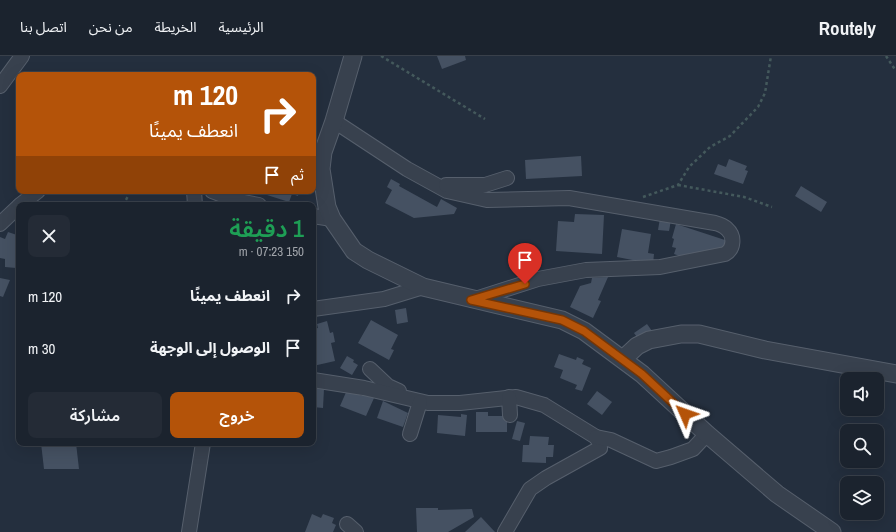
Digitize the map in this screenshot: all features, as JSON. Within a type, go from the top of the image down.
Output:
[{"type":"street","points":[[0,86],[22,56]]},
{"type":"street","points":[[352,56],[334,122],[323,152],[321,169],[327,207],[332,219],[354,251],[368,260],[423,287],[471,300],[562,320],[584,331],[642,374],[707,434],[776,494],[832,532]]},
{"type":"street","points":[[334,122],[407,170],[447,191],[486,200],[569,198],[628,207],[715,223],[727,229],[731,236],[733,245],[730,251],[725,254],[660,267],[586,270],[538,279],[471,300]]},
{"type":"street","points":[[436,185],[485,185],[507,178]]},
{"type":"street","points":[[25,202],[34,194]]},
{"type":"street","points":[[220,194],[243,202]]},
{"type":"street","points":[[0,224],[16,210]]},
{"type":"street","points":[[316,216],[332,219]]},
{"type":"street","points":[[316,309],[384,299],[423,287]]},
{"type":"street","points":[[623,359],[637,346],[649,340],[681,334],[699,334],[765,350],[896,374]]},
{"type":"street","points":[[370,369],[388,386],[424,403]]},
{"type":"street","points":[[316,380],[364,388],[424,403],[460,403],[516,397],[544,405],[596,437],[611,440],[656,461],[693,449],[707,434]]},
{"type":"street","points":[[509,397],[510,415]]},
{"type":"street","points":[[410,434],[424,403]]},
{"type":"street","points":[[505,532],[530,489],[546,478],[600,448],[596,437]]},
{"type":"street","points":[[189,532],[203,446]]},
{"type":"path","points":[[381,56],[485,119]]},
{"type":"path","points":[[678,185],[689,167],[710,147],[730,136],[758,108],[765,93],[771,56]]},
{"type":"path","points":[[886,56],[896,71]]},
{"type":"path","points":[[628,207],[646,194],[678,185],[744,197],[772,207]]},
{"type":"building","points":[[437,56],[465,56],[466,60],[442,69]]},
{"type":"building","points":[[581,156],[582,176],[526,179],[525,160]]},
{"type":"building","points":[[729,159],[747,166],[745,170],[748,171],[743,184],[714,174],[718,164],[726,167]]},
{"type":"building","points":[[391,179],[400,184],[399,186],[437,207],[441,199],[457,208],[454,214],[414,218],[385,203],[392,190],[387,187]]},
{"type":"building","points":[[801,186],[827,202],[821,212],[795,196]]},
{"type":"building","points":[[267,194],[292,194],[289,202]]},
{"type":"building","points":[[575,214],[604,215],[602,254],[556,251],[558,221],[574,222]]},
{"type":"building","points":[[660,218],[671,220],[669,231],[658,230]]},
{"type":"building","points":[[676,224],[728,241],[730,247],[685,258],[674,254],[676,248],[672,247],[674,239],[672,238]]},
{"type":"building","points":[[622,229],[651,234],[648,253],[654,254],[653,264],[617,257]]},
{"type":"building","points":[[8,232],[16,235],[16,268],[5,267],[5,259],[0,258],[0,237],[5,239]]},
{"type":"building","points":[[608,277],[598,300],[601,301],[593,318],[570,307],[580,286],[591,283],[592,278]]},
{"type":"building","points":[[0,278],[10,280],[3,297],[0,296]]},
{"type":"building","points":[[406,308],[408,322],[397,324],[395,310]]},
{"type":"building","points":[[371,320],[398,335],[391,349],[394,350],[389,360],[358,343]]},
{"type":"building","points":[[327,321],[330,333],[333,332],[335,342],[331,343],[335,361],[316,365],[316,328],[318,328],[317,324]]},
{"type":"building","points":[[647,324],[652,331],[639,340],[634,333]]},
{"type":"building","points":[[559,354],[576,360],[577,357],[584,360],[582,364],[591,368],[582,391],[575,389],[577,385],[560,378],[563,370],[554,367]]},
{"type":"building","points":[[347,356],[354,360],[353,362],[358,365],[352,375],[340,368]]},
{"type":"building","points":[[316,388],[324,389],[323,408],[316,407]]},
{"type":"building","points":[[347,390],[362,396],[362,393],[374,398],[366,416],[340,406]]},
{"type":"building","points":[[597,391],[612,402],[602,415],[587,404]]},
{"type":"building","points":[[383,401],[408,413],[403,427],[377,418]]},
{"type":"building","points":[[476,412],[488,412],[488,416],[507,416],[507,432],[476,432]]},
{"type":"building","points":[[461,414],[467,415],[465,436],[437,433],[438,415],[461,417]]},
{"type":"building","points":[[517,421],[525,423],[520,441],[512,439]]},
{"type":"building","points":[[530,436],[549,437],[548,445],[554,445],[553,457],[546,457],[546,463],[522,462],[523,445],[529,445]]},
{"type":"building","points":[[41,446],[76,446],[79,469],[44,469]]},
{"type":"building","points":[[416,508],[438,508],[438,510],[472,509],[474,517],[448,532],[417,532]]},
{"type":"building","points":[[312,514],[321,518],[323,514],[334,518],[332,523],[336,525],[333,532],[305,532]]},
{"type":"building","points":[[481,517],[495,532],[465,532]]},
{"type":"route","points":[[525,284],[471,300],[562,320],[584,331],[642,374],[685,414]]}]
